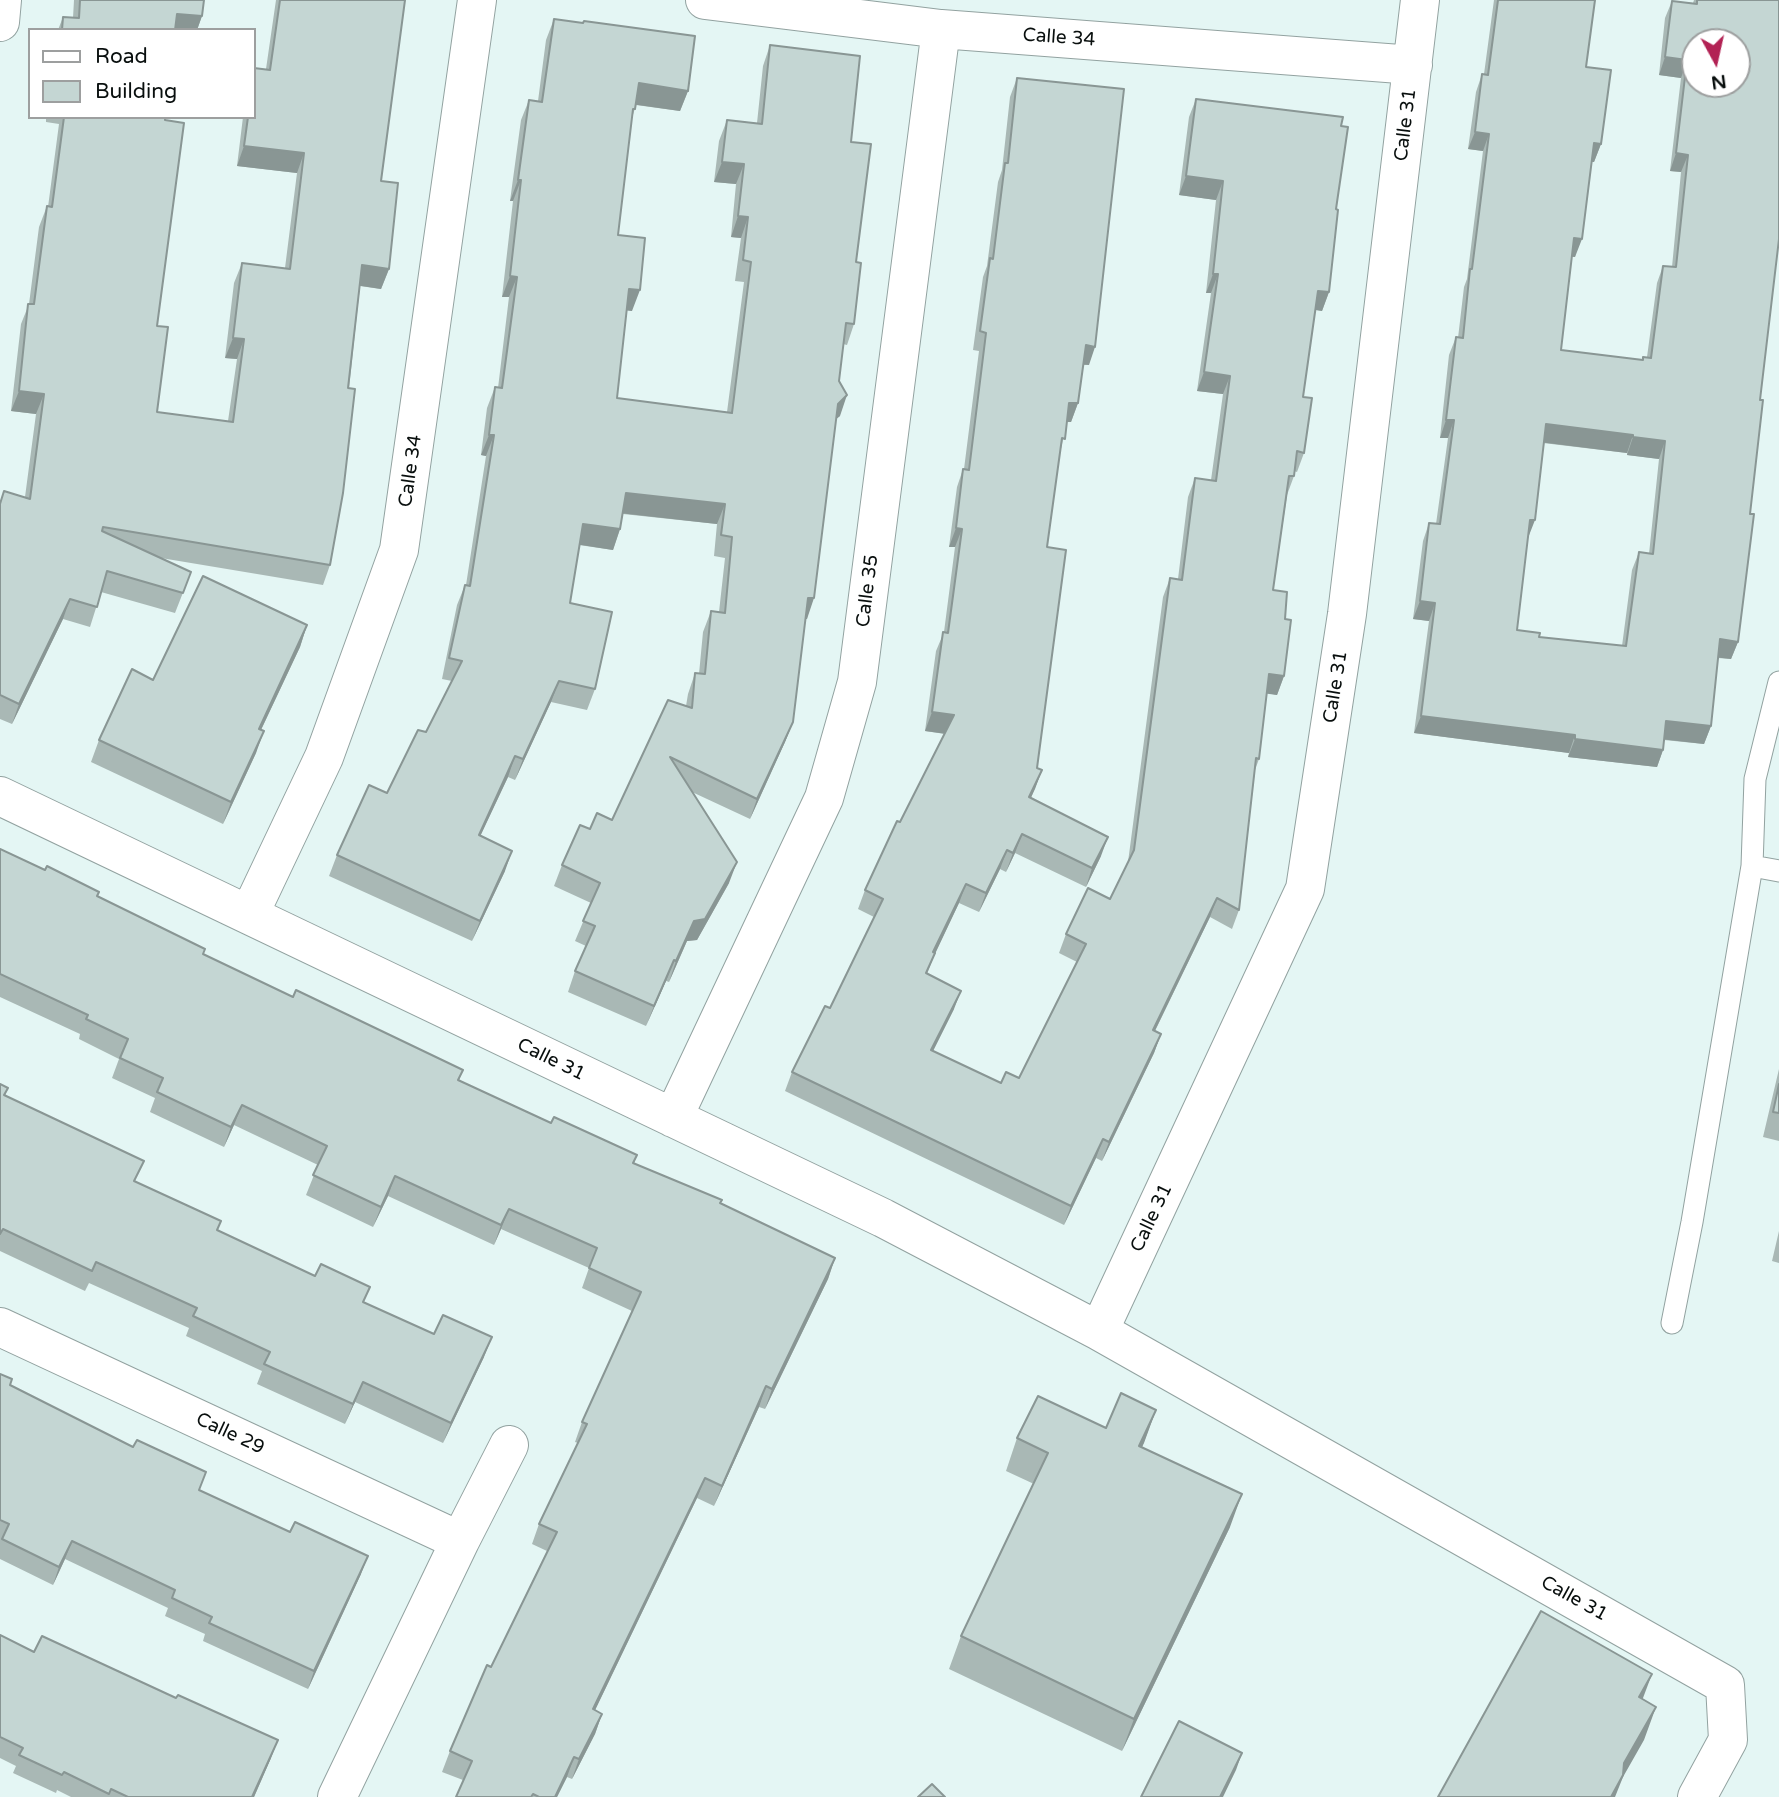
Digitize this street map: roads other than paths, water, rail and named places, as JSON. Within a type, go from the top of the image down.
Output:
[{"type":"street","points":[[0,22],[2,0]]},
{"type":"street","name":"Calle 34","points":[[249,915],[324,757],[399,550],[477,0]]},
{"type":"street","name":"Calle 34","points":[[705,0],[941,29],[1413,65]]},
{"type":"street","name":"Calle 31","points":[[1099,1331],[1305,889],[1347,614],[1420,0]]},
{"type":"street","name":"Calle 35","points":[[673,1118],[824,797],[856,682],[941,29]]},
{"type":"street","name":"Calle 31","points":[[0,796],[883,1217],[1099,1331],[1725,1685],[1728,1740],[1697,1797]]},
{"type":"street","name":"Calle 29","points":[[0,1327],[460,1541]]},
{"type":"street","points":[[337,1797],[509,1445]]},
{"type":"lane","points":[[1672,1323],[1692,1222],[1752,866],[1755,779],[1779,682]]},
{"type":"lane","points":[[1752,866],[1779,871]]}]
